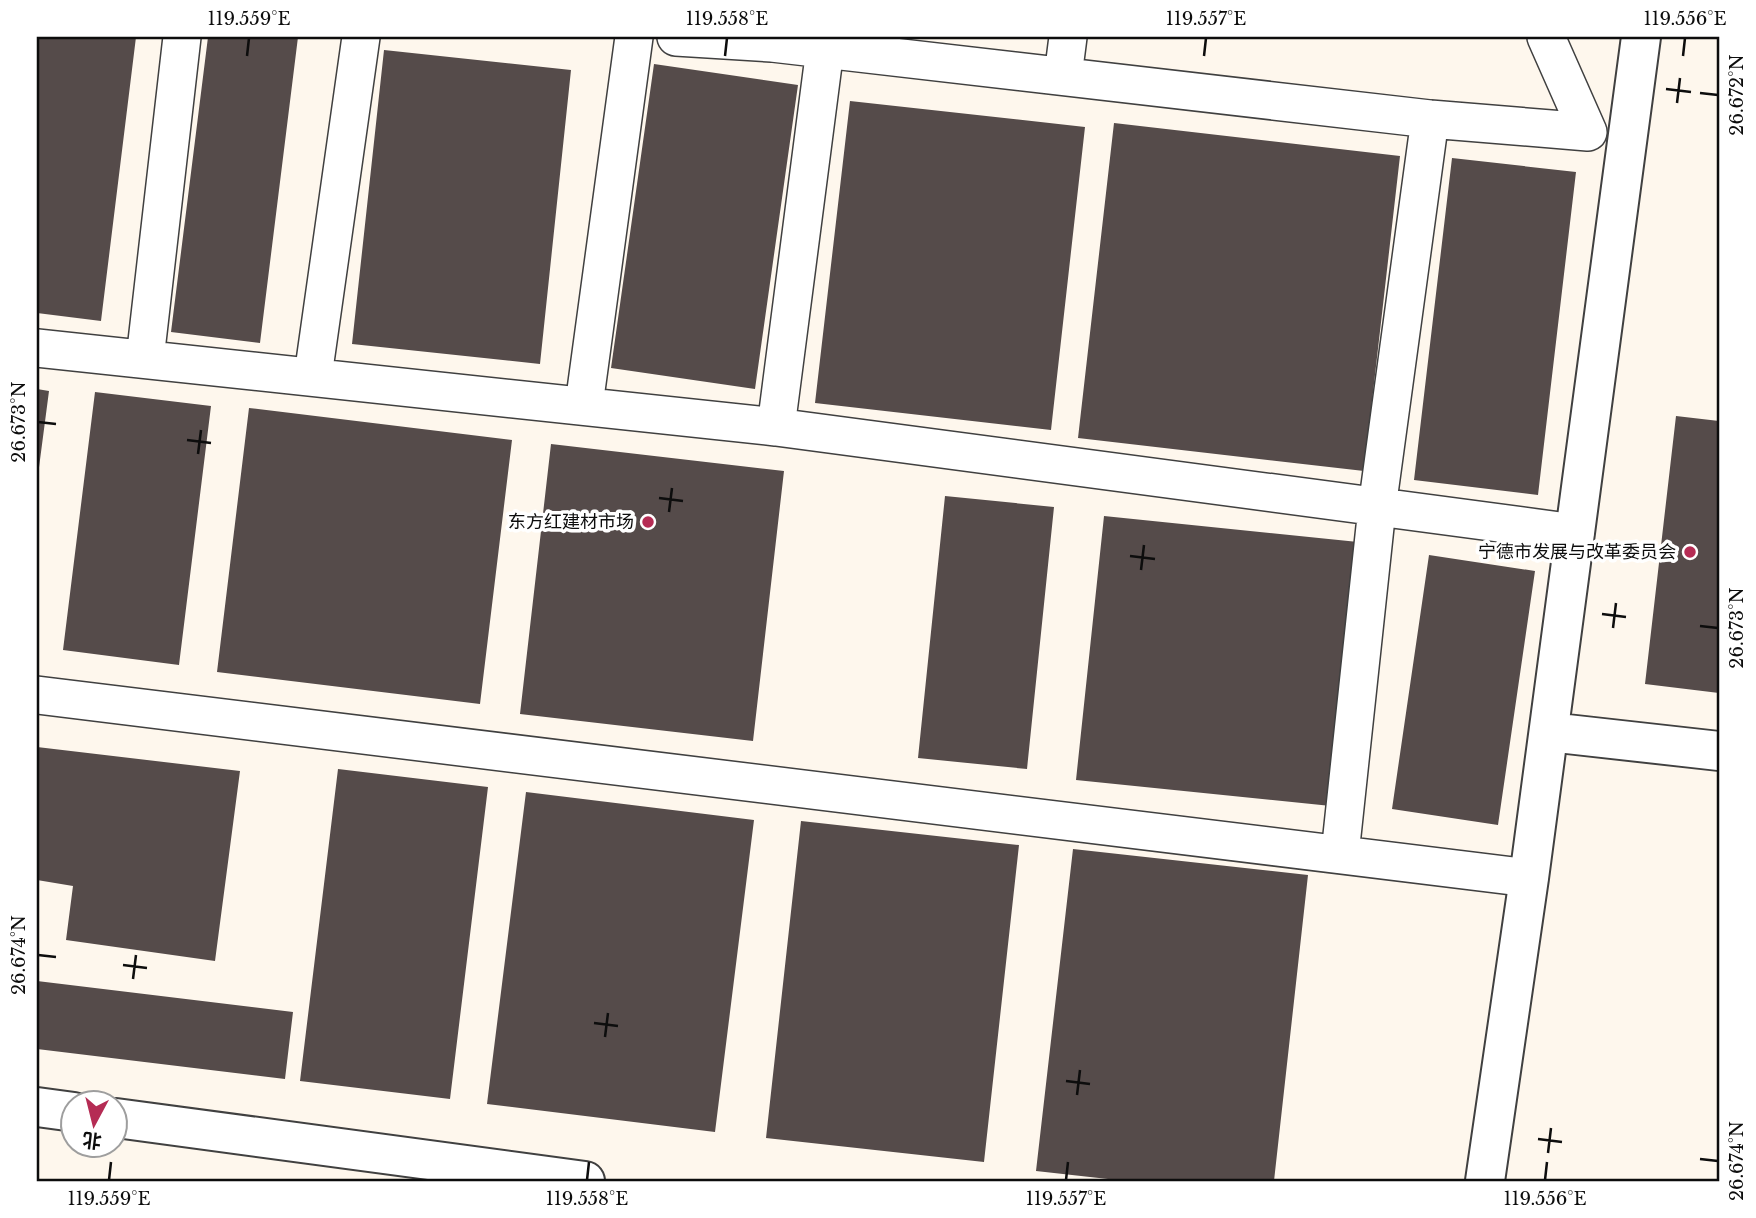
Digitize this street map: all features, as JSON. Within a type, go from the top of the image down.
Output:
[{"type":"street","points":[[145,359],[182,37]]},
{"type":"street","points":[[313,376],[361,37]]},
{"type":"street","points":[[584,405],[634,37]]},
{"type":"street","points":[[676,37],[772,40],[825,49],[1430,119],[1588,132],[1546,37]]},
{"type":"street","points":[[1063,76],[1069,37]]},
{"type":"street","points":[[1485,1181],[1549,732],[1641,37]]},
{"type":"street","points":[[776,427],[825,49]]},
{"type":"street","points":[[1340,854],[1377,508],[1430,119]]},
{"type":"street","points":[[37,348],[776,427],[1575,533]]},
{"type":"street","points":[[37,695],[1529,878]]},
{"type":"street","points":[[1549,732],[1719,751]]},
{"type":"street","points":[[37,1107],[60,1110]]},
{"type":"street","points":[[130,1120],[585,1181]]},
{"type":"building","points":[[37,37],[136,37],[101,321],[37,313]]},
{"type":"building","points":[[208,37],[298,37],[260,343],[171,332]]},
{"type":"building","points":[[384,50],[571,70],[540,364],[352,344]]},
{"type":"building","points":[[654,64],[798,85],[755,389],[611,368]]},
{"type":"building","points":[[850,101],[1085,127],[1051,430],[815,403]]},
{"type":"building","points":[[1114,123],[1400,156],[1364,471],[1078,438]]},
{"type":"building","points":[[1452,158],[1576,172],[1538,495],[1414,480]]},
{"type":"building","points":[[37,389],[49,391],[38,475],[37,475]]},
{"type":"building","points":[[95,392],[211,406],[179,665],[63,650]]},
{"type":"building","points":[[249,408],[512,440],[480,704],[217,672]]},
{"type":"building","name":"宁德市发展与改革委员会","points":[[1676,416],[1719,421],[1719,693],[1645,684]]},
{"type":"building","points":[[551,444],[784,471],[753,741],[520,714]]},
{"type":"building","points":[[945,496],[1054,507],[1027,769],[918,758]]},
{"type":"building","points":[[1104,516],[1358,542],[1331,806],[1076,780]]},
{"type":"building","points":[[1429,555],[1535,571],[1498,825],[1392,809]]},
{"type":"building","points":[[37,747],[240,771],[215,961],[66,940],[73,886],[37,880]]},
{"type":"building","points":[[338,769],[488,787],[450,1099],[300,1081]]},
{"type":"building","points":[[526,792],[754,820],[715,1132],[487,1104]]},
{"type":"building","points":[[801,821],[1019,845],[984,1162],[766,1138]]},
{"type":"building","points":[[1073,849],[1308,875],[1274,1181],[1126,1181],[1036,1171]]},
{"type":"building","points":[[37,981],[293,1012],[285,1079],[37,1049]]},
{"type":"place","name":"东方红建材市场","points":[[648,522]]},
{"type":"place","name":"宁德市发展与改革委员会","points":[[1690,552]]}]
